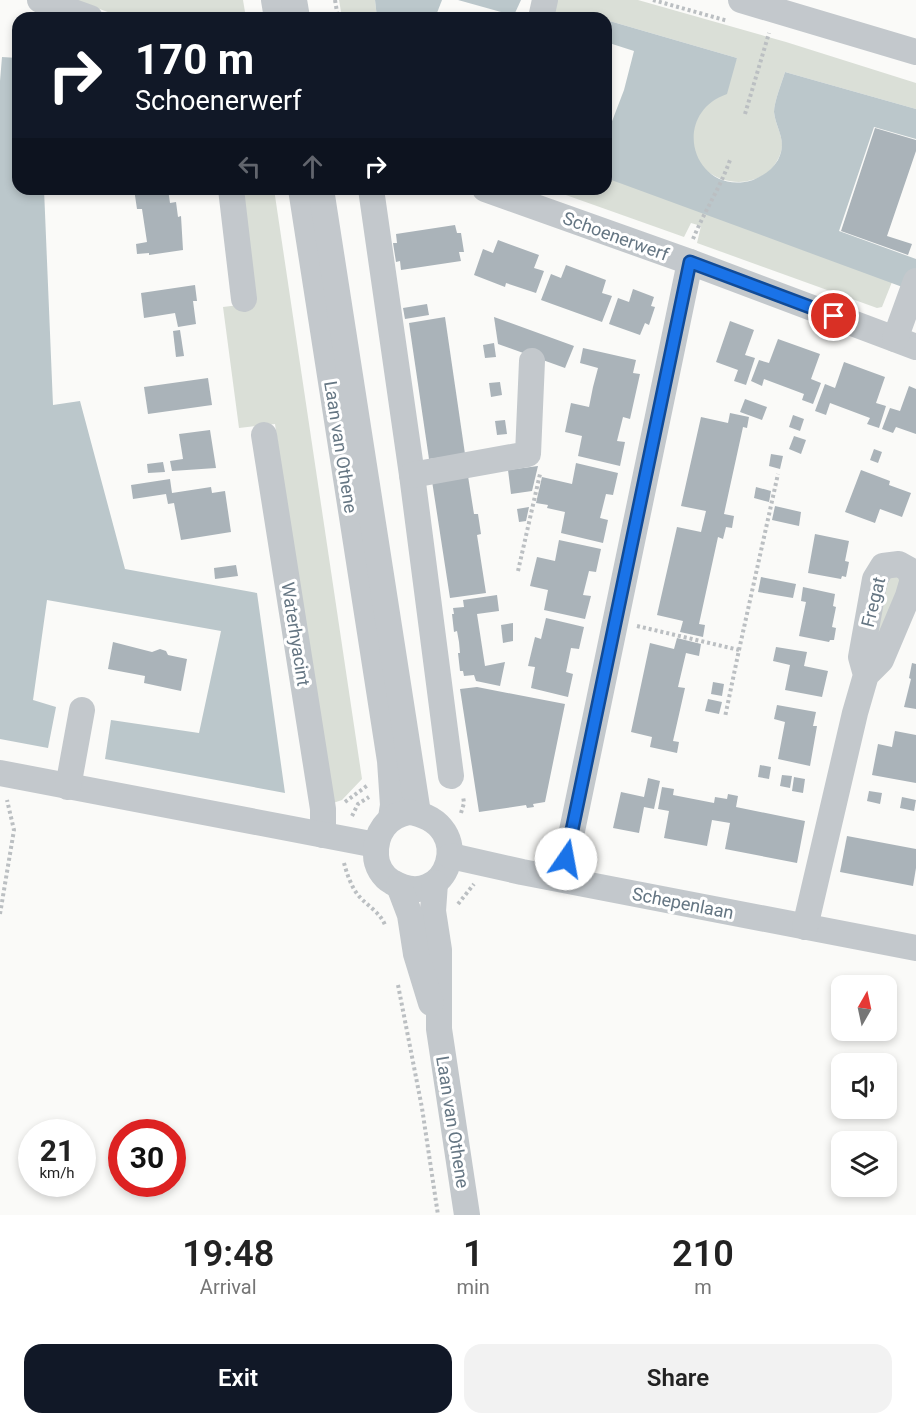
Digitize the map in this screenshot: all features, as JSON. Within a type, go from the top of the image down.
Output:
[{"type":"street","points":[[40,0],[73,12]]},
{"type":"street","points":[[751,1],[916,52]]},
{"type":"street","points":[[232,195],[244,299]]},
{"type":"street","name":"Laan van Othene","points":[[302,195],[391,703],[418,813]]},
{"type":"street","name":"Laan van Othene","points":[[322,195],[391,703],[384,781],[391,819]]},
{"type":"street","points":[[372,195],[412,475],[451,776]]},
{"type":"street","name":"Schoenerwerf","points":[[504,195],[690,254],[906,343]]},
{"type":"street","points":[[562,879],[690,254]]},
{"type":"street","points":[[906,343],[913,288]]},
{"type":"street","points":[[412,475],[528,454],[532,361]]},
{"type":"street","name":"Waterhyacint","points":[[264,435],[330,828]]},
{"type":"street","points":[[805,927],[866,675]]},
{"type":"street","points":[[391,703],[440,696]]},
{"type":"street","points":[[68,787],[82,710]]},
{"type":"street","points":[[0,775],[330,828],[376,845]]},
{"type":"street","points":[[418,813],[442,828],[449,841],[451,856],[443,876],[435,883],[414,890],[388,880],[380,871],[376,859],[376,845],[383,827],[391,819],[400,814],[418,813]]},
{"type":"street","name":"Schepenlaan","points":[[451,856],[916,948]]},
{"type":"street","name":"Laan van Othene","points":[[423,920],[435,883]]},
{"type":"street","name":"Laan van Othene","points":[[399,886],[423,920],[439,950],[439,1029],[467,1215]]},
{"type":"path","points":[[746,114],[769,33]]},
{"type":"path","points":[[690,254],[703,213],[723,180],[730,160]]},
{"type":"path","points":[[518,571],[542,464],[528,454]]},
{"type":"path","points":[[725,717],[778,474]]},
{"type":"path","points":[[615,621],[739,650]]},
{"type":"path","points":[[0,775],[14,830],[0,914]]},
{"type":"path","points":[[330,828],[348,823],[358,804],[384,781]]},
{"type":"path","points":[[330,828],[345,802],[384,781]]},
{"type":"path","points":[[458,808],[465,819]]},
{"type":"path","points":[[330,828],[341,850],[347,876],[358,895],[380,915],[384,922],[423,920],[444,916],[473,888],[479,863]]},
{"type":"path","name":"Laan van Othene","points":[[408,1037],[422,1108],[438,1215]]},
{"type":"shaded area","points":[[75,0],[243,0],[245,12],[108,12]]},
{"type":"shaded area","points":[[339,0],[375,0],[376,12],[341,12]]},
{"type":"shaded area","points":[[375,0],[442,0],[437,12],[376,12]]},
{"type":"shaded area","points":[[458,0],[521,0],[515,12],[501,12]]},
{"type":"shaded area","points":[[556,0],[638,0],[786,42],[916,83],[916,109],[785,72],[774,108],[782,142],[777,161],[768,172],[757,179],[743,182],[730,181],[706,170],[697,159],[693,134],[701,111],[722,92],[737,58],[612,22],[612,12],[553,12]]},
{"type":"shaded area","points":[[612,22],[737,58],[727,94],[709,104],[698,119],[694,135],[696,152],[703,166],[716,177],[733,182],[753,180],[764,175],[778,160],[782,141],[774,112],[785,72],[916,109],[916,139],[874,127],[839,231],[916,259],[916,292],[612,180],[612,121],[624,90],[634,51],[612,44]]},
{"type":"shaded area","points":[[2,57],[12,58],[12,195],[44,195],[53,405],[80,401],[125,569],[257,593],[285,793],[105,759],[111,720],[199,733],[221,631],[47,600],[33,700],[56,707],[48,748],[0,739],[0,81]]},
{"type":"shaded area","points":[[612,179],[892,282],[882,307],[877,308],[697,243],[701,226],[691,223],[684,237],[566,195],[612,195]]},
{"type":"shaded area","points":[[239,195],[275,195],[362,779],[342,800],[330,804],[275,424],[239,428],[223,307],[255,303]]},
{"type":"shaded area","points":[[903,576],[874,655],[885,578]]},
{"type":"building","points":[[875,128],[916,140],[916,151],[887,236],[912,244],[908,255],[841,231]]},
{"type":"building","points":[[135,195],[169,195],[170,203],[176,202],[178,217],[181,216],[183,250],[149,255],[149,253],[137,254],[136,244],[147,242],[142,209],[137,209]]},
{"type":"building","points":[[455,225],[457,233],[461,233],[464,252],[459,252],[461,261],[401,270],[400,261],[396,262],[393,243],[397,243],[396,234]]},
{"type":"building","points":[[498,240],[539,255],[534,268],[544,271],[536,293],[506,283],[505,287],[474,275],[483,249],[493,253]]},
{"type":"building","points":[[566,265],[606,280],[602,293],[612,296],[602,322],[541,300],[551,274],[561,278]]},
{"type":"building","points":[[195,285],[197,301],[193,301],[196,324],[178,327],[175,313],[144,318],[141,293]]},
{"type":"building","points":[[633,289],[654,297],[651,306],[655,307],[649,325],[645,323],[640,335],[609,324],[618,298],[629,302]]},
{"type":"building","points":[[427,304],[429,315],[405,319],[403,308]]},
{"type":"building","points":[[445,317],[465,454],[429,459],[409,323]]},
{"type":"building","points":[[494,317],[574,346],[565,368],[498,344]]},
{"type":"building","points":[[730,321],[754,330],[745,355],[755,358],[746,385],[734,381],[738,370],[716,362]]},
{"type":"building","points":[[180,330],[184,356],[176,357],[173,331]]},
{"type":"building","points":[[778,339],[820,354],[811,379],[821,383],[813,404],[802,400],[804,394],[764,379],[762,386],[751,381],[759,360],[769,363]]},
{"type":"building","points":[[494,343],[496,357],[485,358],[483,345]]},
{"type":"building","points":[[583,348],[636,360],[633,373],[640,374],[630,419],[623,417],[617,441],[625,442],[620,466],[578,456],[582,436],[565,432],[571,403],[589,407],[598,368],[580,363]]},
{"type":"building","points":[[844,362],[885,377],[876,403],[886,406],[879,428],[867,424],[870,418],[830,403],[826,415],[815,411],[825,384],[835,388]]},
{"type":"building","points":[[208,378],[212,405],[148,414],[144,387]]},
{"type":"building","points":[[500,382],[502,395],[491,397],[489,383]]},
{"type":"building","points":[[909,386],[916,389],[916,434],[896,427],[893,433],[882,429],[890,408],[900,411]]},
{"type":"building","points":[[745,399],[767,407],[762,420],[740,412]]},
{"type":"building","points":[[730,413],[749,417],[747,428],[743,427],[724,514],[734,516],[732,528],[726,527],[723,539],[718,537],[699,624],[705,625],[703,637],[680,632],[683,621],[657,615],[677,527],[701,532],[706,511],[681,506],[701,417],[728,423]]},
{"type":"building","points":[[793,415],[804,419],[800,431],[789,427]]},
{"type":"building","points":[[505,420],[507,434],[497,435],[495,421]]},
{"type":"building","points":[[210,430],[216,468],[172,471],[170,461],[183,459],[179,434]]},
{"type":"building","points":[[794,436],[806,440],[801,454],[789,449]]},
{"type":"building","points":[[874,449],[882,452],[878,463],[870,460]]},
{"type":"building","points":[[771,454],[783,456],[780,469],[769,466]]},
{"type":"building","points":[[163,462],[165,472],[148,473],[147,464]]},
{"type":"building","points":[[576,463],[618,473],[613,495],[606,494],[600,518],[608,520],[603,543],[561,533],[565,512],[536,503],[542,477],[572,484]]},
{"type":"building","points":[[538,466],[532,491],[511,494],[508,470]]},
{"type":"building","points":[[861,470],[890,481],[889,485],[911,493],[902,517],[880,509],[875,523],[845,512]]},
{"type":"building","points":[[468,476],[474,514],[478,514],[481,534],[477,535],[486,593],[450,598],[432,481]]},
{"type":"building","points":[[170,479],[172,493],[211,487],[212,493],[225,491],[231,532],[181,540],[174,503],[168,504],[166,494],[133,499],[131,485]]},
{"type":"building","points":[[756,487],[771,491],[769,502],[754,498]]},
{"type":"building","points":[[775,506],[801,512],[799,526],[772,520]]},
{"type":"building","points":[[529,507],[526,521],[519,522],[517,509]]},
{"type":"building","points":[[815,534],[849,541],[845,561],[849,562],[846,577],[842,576],[841,579],[808,573]]},
{"type":"building","points":[[559,540],[601,549],[596,572],[589,571],[583,595],[591,596],[585,619],[544,610],[548,590],[530,586],[537,557],[555,561]]},
{"type":"building","points":[[236,565],[238,576],[215,579],[214,568]]},
{"type":"building","points":[[761,577],[796,584],[793,598],[758,592]]},
{"type":"building","points":[[803,587],[835,594],[833,606],[836,607],[832,627],[836,628],[834,640],[829,642],[799,636],[806,602],[801,601]]},
{"type":"building","points":[[497,595],[499,611],[477,614],[485,666],[505,662],[500,686],[476,681],[474,675],[464,676],[463,671],[460,671],[459,642],[457,631],[454,632],[452,614],[454,614],[453,608],[464,607],[463,600]]},
{"type":"building","points":[[546,618],[584,627],[579,649],[571,648],[566,672],[573,674],[568,697],[531,688],[535,667],[528,666],[535,637],[541,639]]},
{"type":"building","points":[[513,623],[513,641],[503,643],[501,625]]},
{"type":"building","points":[[677,638],[701,644],[699,656],[686,653],[678,687],[685,688],[673,741],[679,742],[677,753],[650,747],[652,737],[631,732],[650,643],[674,649]]},
{"type":"building","points":[[113,642],[152,652],[160,649],[166,651],[168,655],[187,659],[181,691],[144,683],[145,676],[108,669]]},
{"type":"building","points":[[776,647],[807,652],[804,666],[828,671],[822,697],[785,690],[790,665],[773,661]]},
{"type":"building","points":[[912,663],[916,664],[916,709],[904,707],[911,679],[909,678]]},
{"type":"building","points":[[713,682],[724,684],[722,696],[711,694]]},
{"type":"building","points":[[477,687],[565,704],[545,802],[533,804],[534,807],[527,808],[526,805],[479,812],[460,689]]},
{"type":"building","points":[[708,699],[722,702],[719,714],[705,711]]},
{"type":"building","points":[[777,705],[816,712],[813,726],[817,726],[810,766],[778,759],[785,722],[774,719]]},
{"type":"building","points":[[895,731],[916,735],[916,783],[872,775],[878,744],[892,747]]},
{"type":"building","points":[[760,765],[771,767],[769,779],[758,777]]},
{"type":"building","points":[[782,775],[792,776],[790,788],[780,786]]},
{"type":"building","points":[[794,777],[805,779],[803,793],[792,791]]},
{"type":"building","points":[[648,778],[660,781],[654,809],[644,807],[639,833],[613,828],[621,792],[644,797]]},
{"type":"building","points":[[662,787],[674,789],[673,795],[714,803],[715,797],[727,799],[728,794],[738,796],[736,807],[805,821],[797,863],[725,849],[730,823],[712,820],[707,846],[664,838],[669,811],[658,809]]},
{"type":"building","points":[[869,791],[882,793],[880,804],[867,801]]},
{"type":"building","points":[[902,797],[916,800],[914,811],[900,808]]},
{"type":"building","points":[[847,836],[916,849],[913,886],[840,872]]},
{"type":"route","points":[[566,859],[690,262],[834,316]]}]
